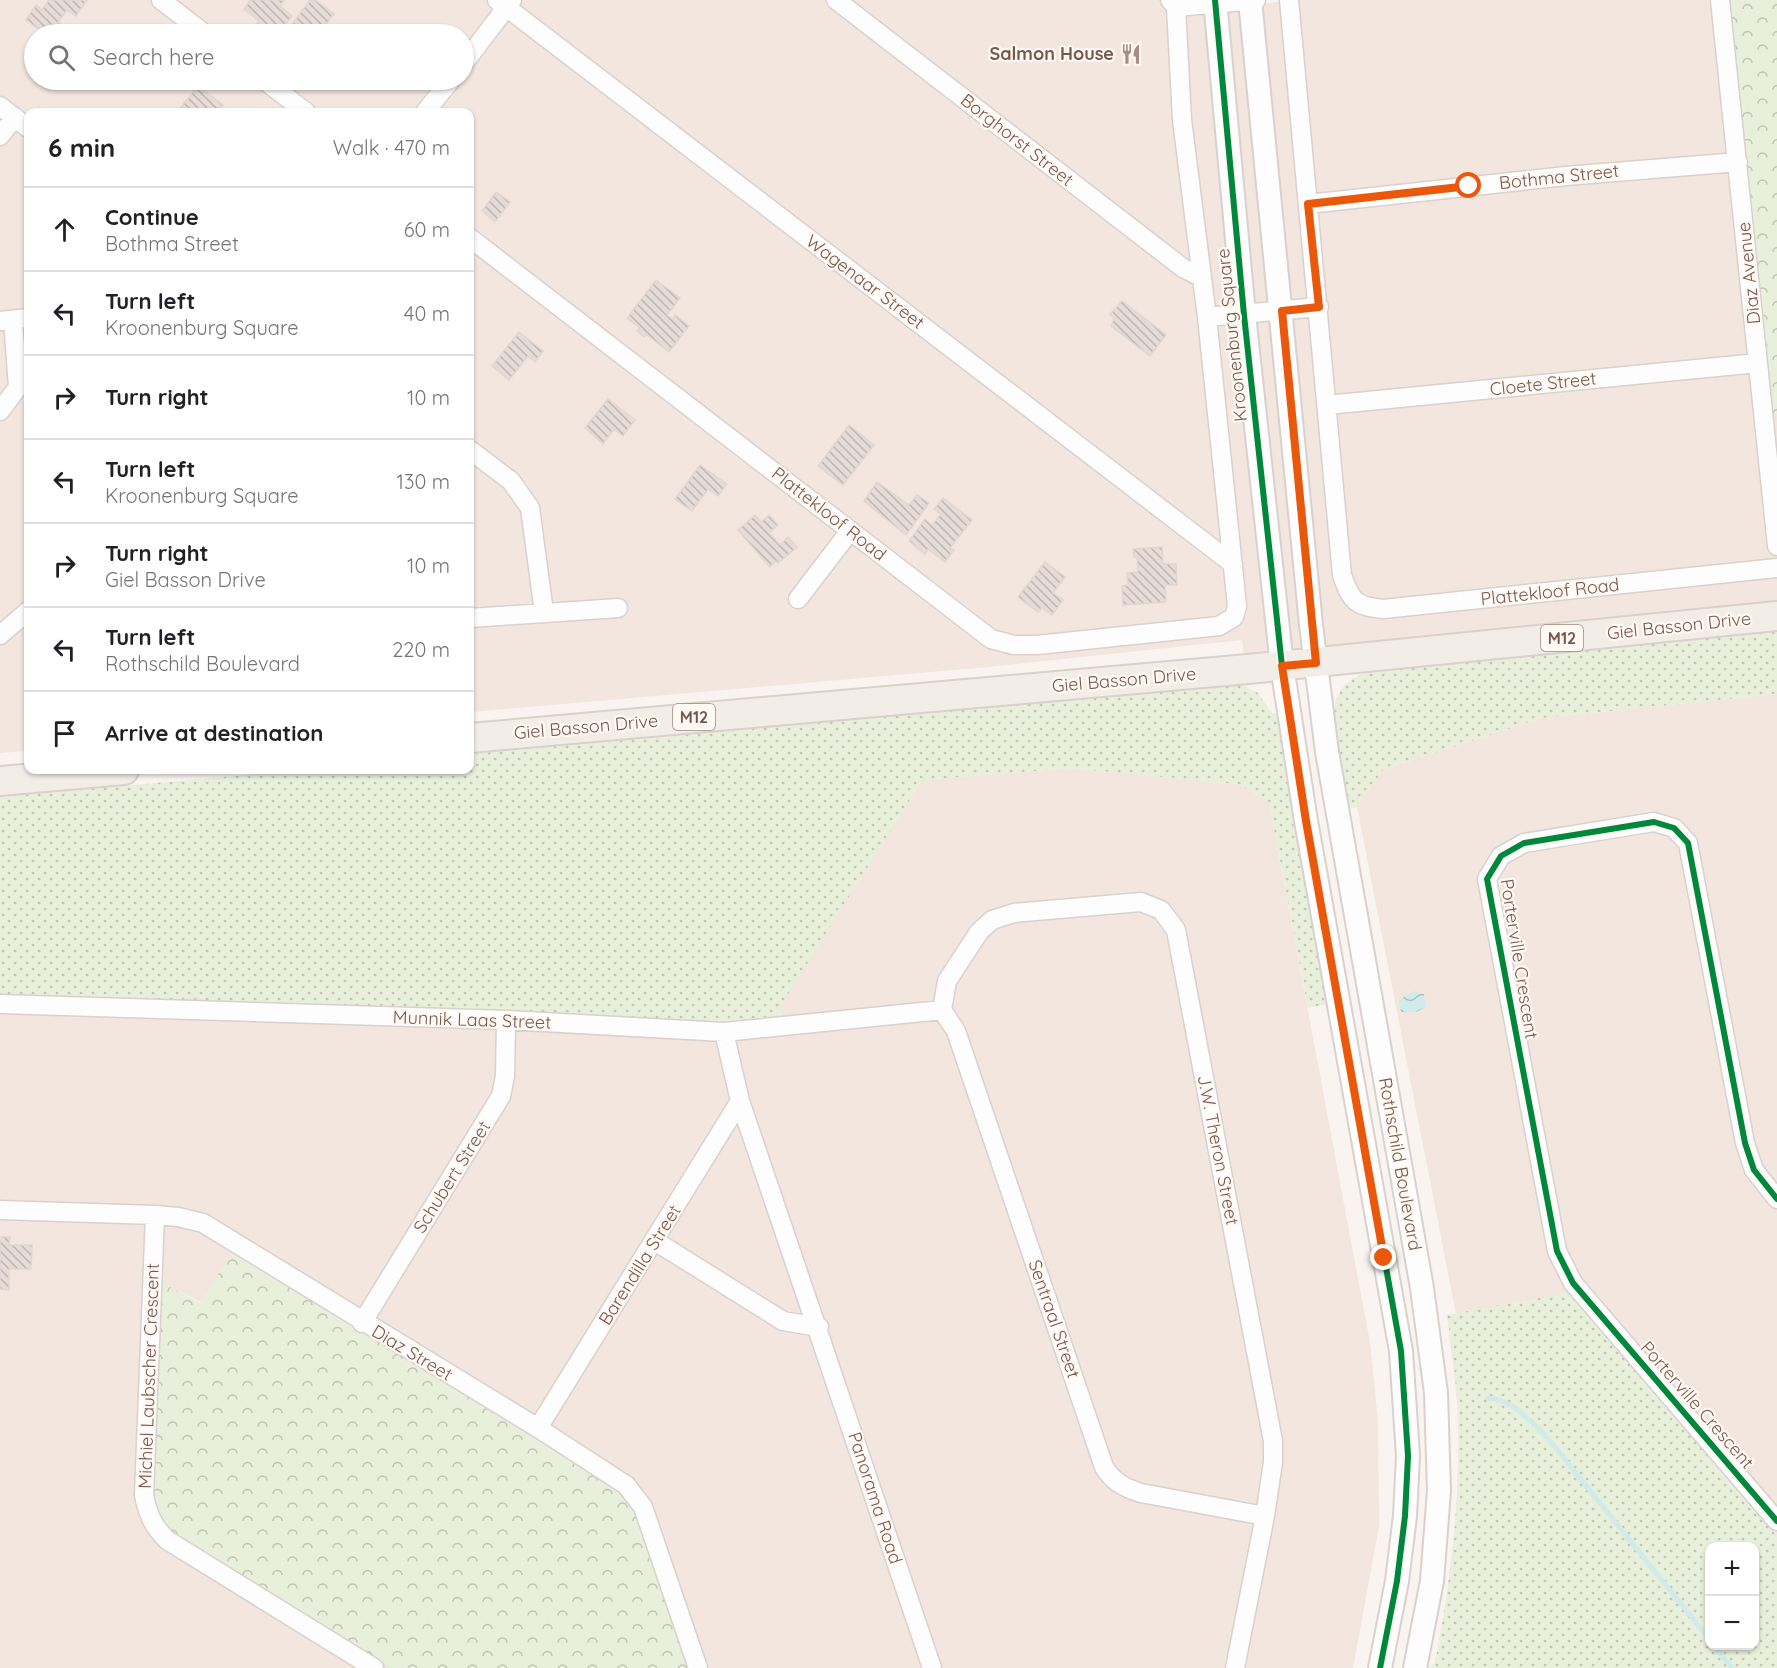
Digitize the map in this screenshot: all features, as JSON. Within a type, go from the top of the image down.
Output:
[{"type":"main road","name":"Giel Basson Drive","points":[[474,738],[1316,663],[1777,616]]},
{"type":"main road","points":[[0,781],[79,774]]},
{"type":"street","points":[[161,0],[192,24]]},
{"type":"street","name":"Borghorst Street","points":[[836,0],[1183,268],[1201,278]]},
{"type":"street","points":[[1250,0],[1316,663]]},
{"type":"street","points":[[1173,3],[1256,0]]},
{"type":"street","points":[[1289,0],[1327,405]]},
{"type":"street","name":"Diaz Avenue","points":[[1720,0],[1777,546]]},
{"type":"street","points":[[474,48],[505,2]]},
{"type":"street","name":"Wagenaar Street","points":[[505,2],[1233,564]]},
{"type":"street","name":"Kroonenburg Square","points":[[1216,2],[1244,315],[1282,666]]},
{"type":"street","name":"Kroonenburg Square","points":[[1173,3],[1182,120],[1233,564],[1237,606],[1234,617]]},
{"type":"street","points":[[277,90],[301,108]]},
{"type":"street","points":[[428,108],[443,90]]},
{"type":"street","points":[[0,106],[22,122],[0,136]]},
{"type":"street","name":"Bothma Street","points":[[1308,204],[1566,176],[1738,162]]},
{"type":"street","name":"Plattekloof Road","points":[[474,241],[985,634],[1003,644],[1037,645],[1219,627],[1234,617]]},
{"type":"street","points":[[1206,317],[1319,307]]},
{"type":"street","points":[[0,411],[23,391],[14,320]]},
{"type":"street","name":"Cloete Street","points":[[1327,405],[1758,363]]},
{"type":"street","name":"Plattekloof Road","points":[[1327,405],[1342,575],[1348,593],[1356,603],[1383,609],[1777,568]]},
{"type":"street","points":[[474,453],[511,482],[530,508],[544,612]]},
{"type":"street","points":[[798,599],[850,531]]},
{"type":"street","points":[[474,618],[618,608]]},
{"type":"street","points":[[0,635],[24,614]]},
{"type":"street","name":"Rothschild Boulevard","points":[[1316,663],[1327,752],[1422,1288],[1436,1392],[1439,1491],[1432,1581],[1415,1668]]},
{"type":"street","name":"Rothschild Boulevard","points":[[1282,666],[1306,821],[1401,1351],[1408,1456],[1405,1516],[1397,1581],[1380,1668]]},
{"type":"street","name":"Porterville Crescent","points":[[1777,1199],[1754,1170],[1745,1143],[1688,843],[1674,828],[1654,822],[1524,843],[1501,856],[1487,879],[1557,1251],[1563,1266],[1574,1283],[1777,1521]]},
{"type":"street","name":"J.W. Theron Street","points":[[942,1010],[947,981],[960,959],[979,932],[1001,916],[1132,902],[1150,904],[1168,917],[1180,946],[1273,1441],[1273,1462],[1265,1516],[1234,1668]]},
{"type":"street","name":"Munnik Laas Street","points":[[0,1004],[506,1020],[724,1032],[942,1010]]},
{"type":"street","name":"Sentraal Street","points":[[942,1010],[956,1030],[1104,1467],[1110,1476],[1128,1489],[1141,1493],[1265,1516]]},
{"type":"street","name":"Schubert Street","points":[[362,1323],[501,1096],[505,1076],[506,1020]]},
{"type":"street","name":"Panorama Road","points":[[724,1032],[740,1101],[819,1327],[932,1668]]},
{"type":"street","name":"Barendilla Street","points":[[538,1428],[740,1101]]},
{"type":"street","name":"Diaz Street","points":[[0,1210],[178,1216],[202,1223],[362,1323],[538,1428],[626,1485],[638,1497],[698,1668]]},
{"type":"street","name":"Michiel Laubscher Crescent","points":[[155,1215],[144,1495],[154,1526],[167,1540],[374,1668]]},
{"type":"street","points":[[655,1241],[783,1321],[819,1327]]},
{"type":"shaded area","points":[[0,0],[1168,0],[1176,12],[1297,0],[1777,0],[1777,614],[1246,668],[1242,640],[988,667],[474,712],[474,108],[24,108],[24,751],[0,753]]},
{"type":"shaded area","points":[[1777,694],[1777,1668],[1429,1668],[1435,1663],[1449,1591],[1456,1531],[1459,1465],[1458,1408],[1447,1315],[1456,1314],[1357,807],[1383,770],[1541,718]]},
{"type":"shaded area","points":[[1071,768],[1238,784],[1269,802],[1370,1343],[1378,1421],[1379,1526],[1353,1668],[688,1668],[633,1507],[163,1284],[153,1494],[175,1535],[389,1668],[0,1668],[0,996],[715,1022],[781,1016],[779,1007],[922,780]]},
{"type":"green space","points":[[1730,0],[1777,0],[1777,413],[1772,413]]},
{"type":"green space","points":[[1777,630],[1777,694],[1541,718],[1383,770],[1357,807],[1344,809],[1334,736],[1334,712],[1340,692],[1347,684],[1371,671]]},
{"type":"green space","points":[[1240,684],[1258,693],[1272,713],[1276,713],[1328,1004],[1308,1008],[1269,802],[1238,784],[1070,768],[922,780],[780,1007],[781,1016],[715,1022],[0,996],[0,797],[257,774],[474,774],[474,754]]},
{"type":"green space","points":[[233,1251],[625,1495],[633,1507],[688,1668],[389,1668],[167,1528],[159,1518],[153,1494],[162,1283],[200,1303]]},
{"type":"green space","points":[[1567,1289],[1777,1536],[1777,1668],[1429,1668],[1435,1663],[1443,1620],[1457,1489],[1457,1402],[1447,1315],[1560,1294]]},
{"type":"water","points":[[1414,991],[1424,994],[1426,1007],[1416,1012],[1401,1012],[1399,1000]]},
{"type":"building","points":[[49,0],[87,0],[76,16],[67,10],[58,22],[61,24],[32,24],[26,20],[36,5],[42,10]]},
{"type":"building","points":[[250,0],[284,0],[280,6],[292,16],[285,24],[257,24],[259,21],[244,9]]},
{"type":"building","points":[[310,0],[315,0],[334,14],[326,24],[292,24]]},
{"type":"building","points":[[195,90],[203,90],[223,105],[220,108],[180,108]]},
{"type":"building","points":[[496,192],[510,202],[495,222],[482,211]]},
{"type":"building","points":[[656,280],[680,298],[667,315],[673,319],[675,315],[689,326],[669,352],[646,334],[644,337],[637,331],[640,328],[627,318]]},
{"type":"building","points":[[1122,301],[1166,335],[1150,356],[1111,326],[1114,319],[1110,314]]},
{"type":"building","points":[[519,332],[543,351],[535,362],[528,356],[509,380],[492,366]]},
{"type":"building","points":[[608,399],[635,420],[623,436],[614,429],[603,444],[585,428]]},
{"type":"building","points":[[849,425],[874,445],[843,485],[818,466]]},
{"type":"building","points":[[700,465],[727,484],[718,496],[708,489],[692,511],[675,499]]},
{"type":"building","points":[[877,482],[909,505],[917,495],[929,503],[906,535],[864,501]]},
{"type":"building","points":[[943,498],[972,520],[950,548],[954,550],[945,562],[928,549],[925,554],[909,541],[925,519],[932,525],[941,514],[934,509]]},
{"type":"building","points":[[755,515],[761,522],[769,515],[778,525],[769,533],[780,545],[788,537],[797,547],[770,567],[738,530]]},
{"type":"building","points":[[1162,547],[1163,564],[1176,564],[1177,585],[1165,585],[1166,602],[1123,605],[1122,586],[1128,585],[1127,573],[1138,572],[1137,557],[1134,557],[1133,549]]},
{"type":"building","points":[[1045,562],[1065,577],[1053,593],[1063,600],[1052,615],[1042,608],[1038,612],[1018,597]]},
{"type":"building","points":[[0,1237],[10,1237],[9,1245],[32,1245],[31,1269],[9,1269],[9,1290],[0,1289]]},
{"type":"waterway","points":[[1488,1398],[1513,1407],[1546,1436],[1705,1634]]},
{"type":"waterway","points":[[1717,1650],[1732,1668]]},
{"type":"cycle path","points":[[1215,0],[1244,315],[1282,666],[1306,821],[1401,1351],[1408,1456],[1405,1516],[1397,1581],[1380,1668]]},
{"type":"cycle path","points":[[1777,1199],[1754,1170],[1745,1143],[1688,843],[1674,828],[1654,822],[1524,843],[1501,856],[1487,879],[1557,1251],[1573,1283],[1777,1521]]},
{"type":"place","name":"Salmon House","points":[[1131,54]]},
{"type":"route","points":[[1384,1258],[1306,821],[1282,666],[1316,663],[1299,507],[1282,311],[1319,307],[1308,204],[1469,186]]}]
